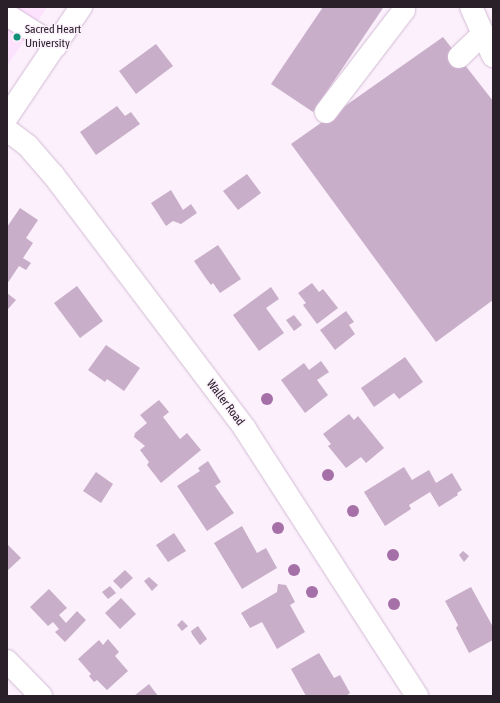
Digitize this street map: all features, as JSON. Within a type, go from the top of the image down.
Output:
[{"type":"street","points":[[7,117],[81,7]]},
{"type":"street","points":[[326,112],[404,10],[403,7]]},
{"type":"street","points":[[473,8],[493,56]]},
{"type":"street","points":[[7,15],[56,46]]},
{"type":"street","points":[[458,57],[483,34]]},
{"type":"street","name":"Waller Road","points":[[7,130],[28,146],[54,176],[245,429],[417,696]]},
{"type":"street","points":[[7,661],[41,696]]},
{"type":"shaded area","name":"Sacred Heart University","points":[[7,7],[47,7],[7,66]]},
{"type":"building","points":[[323,7],[383,8],[313,112],[271,84]]},
{"type":"building","points":[[443,37],[493,101],[493,300],[436,342],[291,144]]},
{"type":"building","points":[[156,44],[173,66],[136,94],[119,71]]},
{"type":"building","points":[[117,106],[125,116],[131,112],[140,124],[96,155],[80,132]]},
{"type":"building","points":[[247,174],[261,193],[238,210],[223,191]]},
{"type":"building","points":[[171,190],[183,210],[191,204],[197,213],[181,224],[173,221],[166,226],[151,203]]},
{"type":"building","points":[[20,208],[38,220],[26,238],[33,243],[23,258],[31,263],[26,270],[19,266],[7,284],[7,227]]},
{"type":"building","points":[[218,245],[241,279],[220,293],[213,283],[211,285],[194,261]]},
{"type":"building","points":[[312,283],[319,292],[323,289],[338,308],[317,324],[303,305],[306,303],[298,293]]},
{"type":"building","points":[[77,286],[103,321],[80,338],[54,303]]},
{"type":"building","points":[[271,287],[279,299],[266,308],[284,333],[259,351],[233,315]]},
{"type":"building","points":[[7,293],[16,300],[8,309],[7,308]]},
{"type":"building","points":[[346,311],[354,322],[349,325],[355,334],[335,350],[320,330]]},
{"type":"building","points":[[294,315],[302,325],[294,331],[286,320]]},
{"type":"building","points":[[106,345],[140,368],[124,391],[107,379],[105,382],[88,370]]},
{"type":"building","points":[[405,357],[423,382],[399,399],[394,393],[374,407],[361,388]]},
{"type":"building","points":[[321,361],[329,372],[317,380],[328,395],[305,413],[281,380],[304,363],[309,370]]},
{"type":"building","points":[[159,400],[169,412],[163,417],[180,439],[187,433],[201,450],[161,483],[147,465],[149,462],[140,450],[145,446],[134,437],[135,433],[147,423],[140,415]]},
{"type":"building","points":[[349,414],[354,420],[358,416],[384,448],[366,463],[361,457],[346,468],[328,446],[331,444],[323,434]]},
{"type":"building","points":[[208,461],[221,482],[215,486],[234,513],[207,531],[177,486],[200,471],[198,468]]},
{"type":"building","points":[[404,467],[412,480],[429,470],[436,483],[452,473],[462,490],[457,493],[458,495],[439,507],[430,492],[409,505],[411,509],[385,526],[364,492]]},
{"type":"building","points":[[96,472],[113,484],[101,503],[83,491]]},
{"type":"building","points":[[242,526],[257,553],[266,548],[277,568],[242,589],[214,543]]},
{"type":"building","points":[[174,533],[186,551],[168,562],[156,545]]},
{"type":"building","points":[[7,544],[21,558],[7,571]]},
{"type":"building","points":[[463,551],[469,556],[464,562],[459,555]]},
{"type":"building","points":[[125,570],[133,578],[121,589],[113,581]]},
{"type":"building","points":[[149,577],[158,585],[152,591],[144,581]]},
{"type":"building","points":[[278,584],[286,585],[295,602],[290,605],[305,632],[277,649],[262,622],[250,628],[241,613],[277,592]]},
{"type":"building","points":[[110,586],[116,593],[108,599],[102,592]]},
{"type":"building","points":[[471,587],[493,627],[493,640],[469,653],[456,628],[458,625],[445,601]]},
{"type":"building","points":[[49,589],[67,608],[59,615],[66,623],[77,611],[86,620],[65,642],[55,632],[59,629],[53,622],[48,626],[30,607]]},
{"type":"building","points":[[121,598],[136,614],[120,629],[105,613]]},
{"type":"building","points":[[182,620],[188,626],[182,631],[177,625]]},
{"type":"building","points":[[198,626],[207,639],[200,645],[191,631]]},
{"type":"building","points":[[108,639],[119,652],[115,656],[128,671],[107,690],[97,680],[94,682],[89,676],[91,674],[78,659],[99,640],[103,645]]},
{"type":"building","points":[[319,653],[334,678],[340,675],[350,693],[346,696],[306,696],[291,669]]},
{"type":"building","points":[[149,684],[158,696],[134,696]]},
{"type":"place","name":"Sacred Heart University","points":[[17,37]]}]
